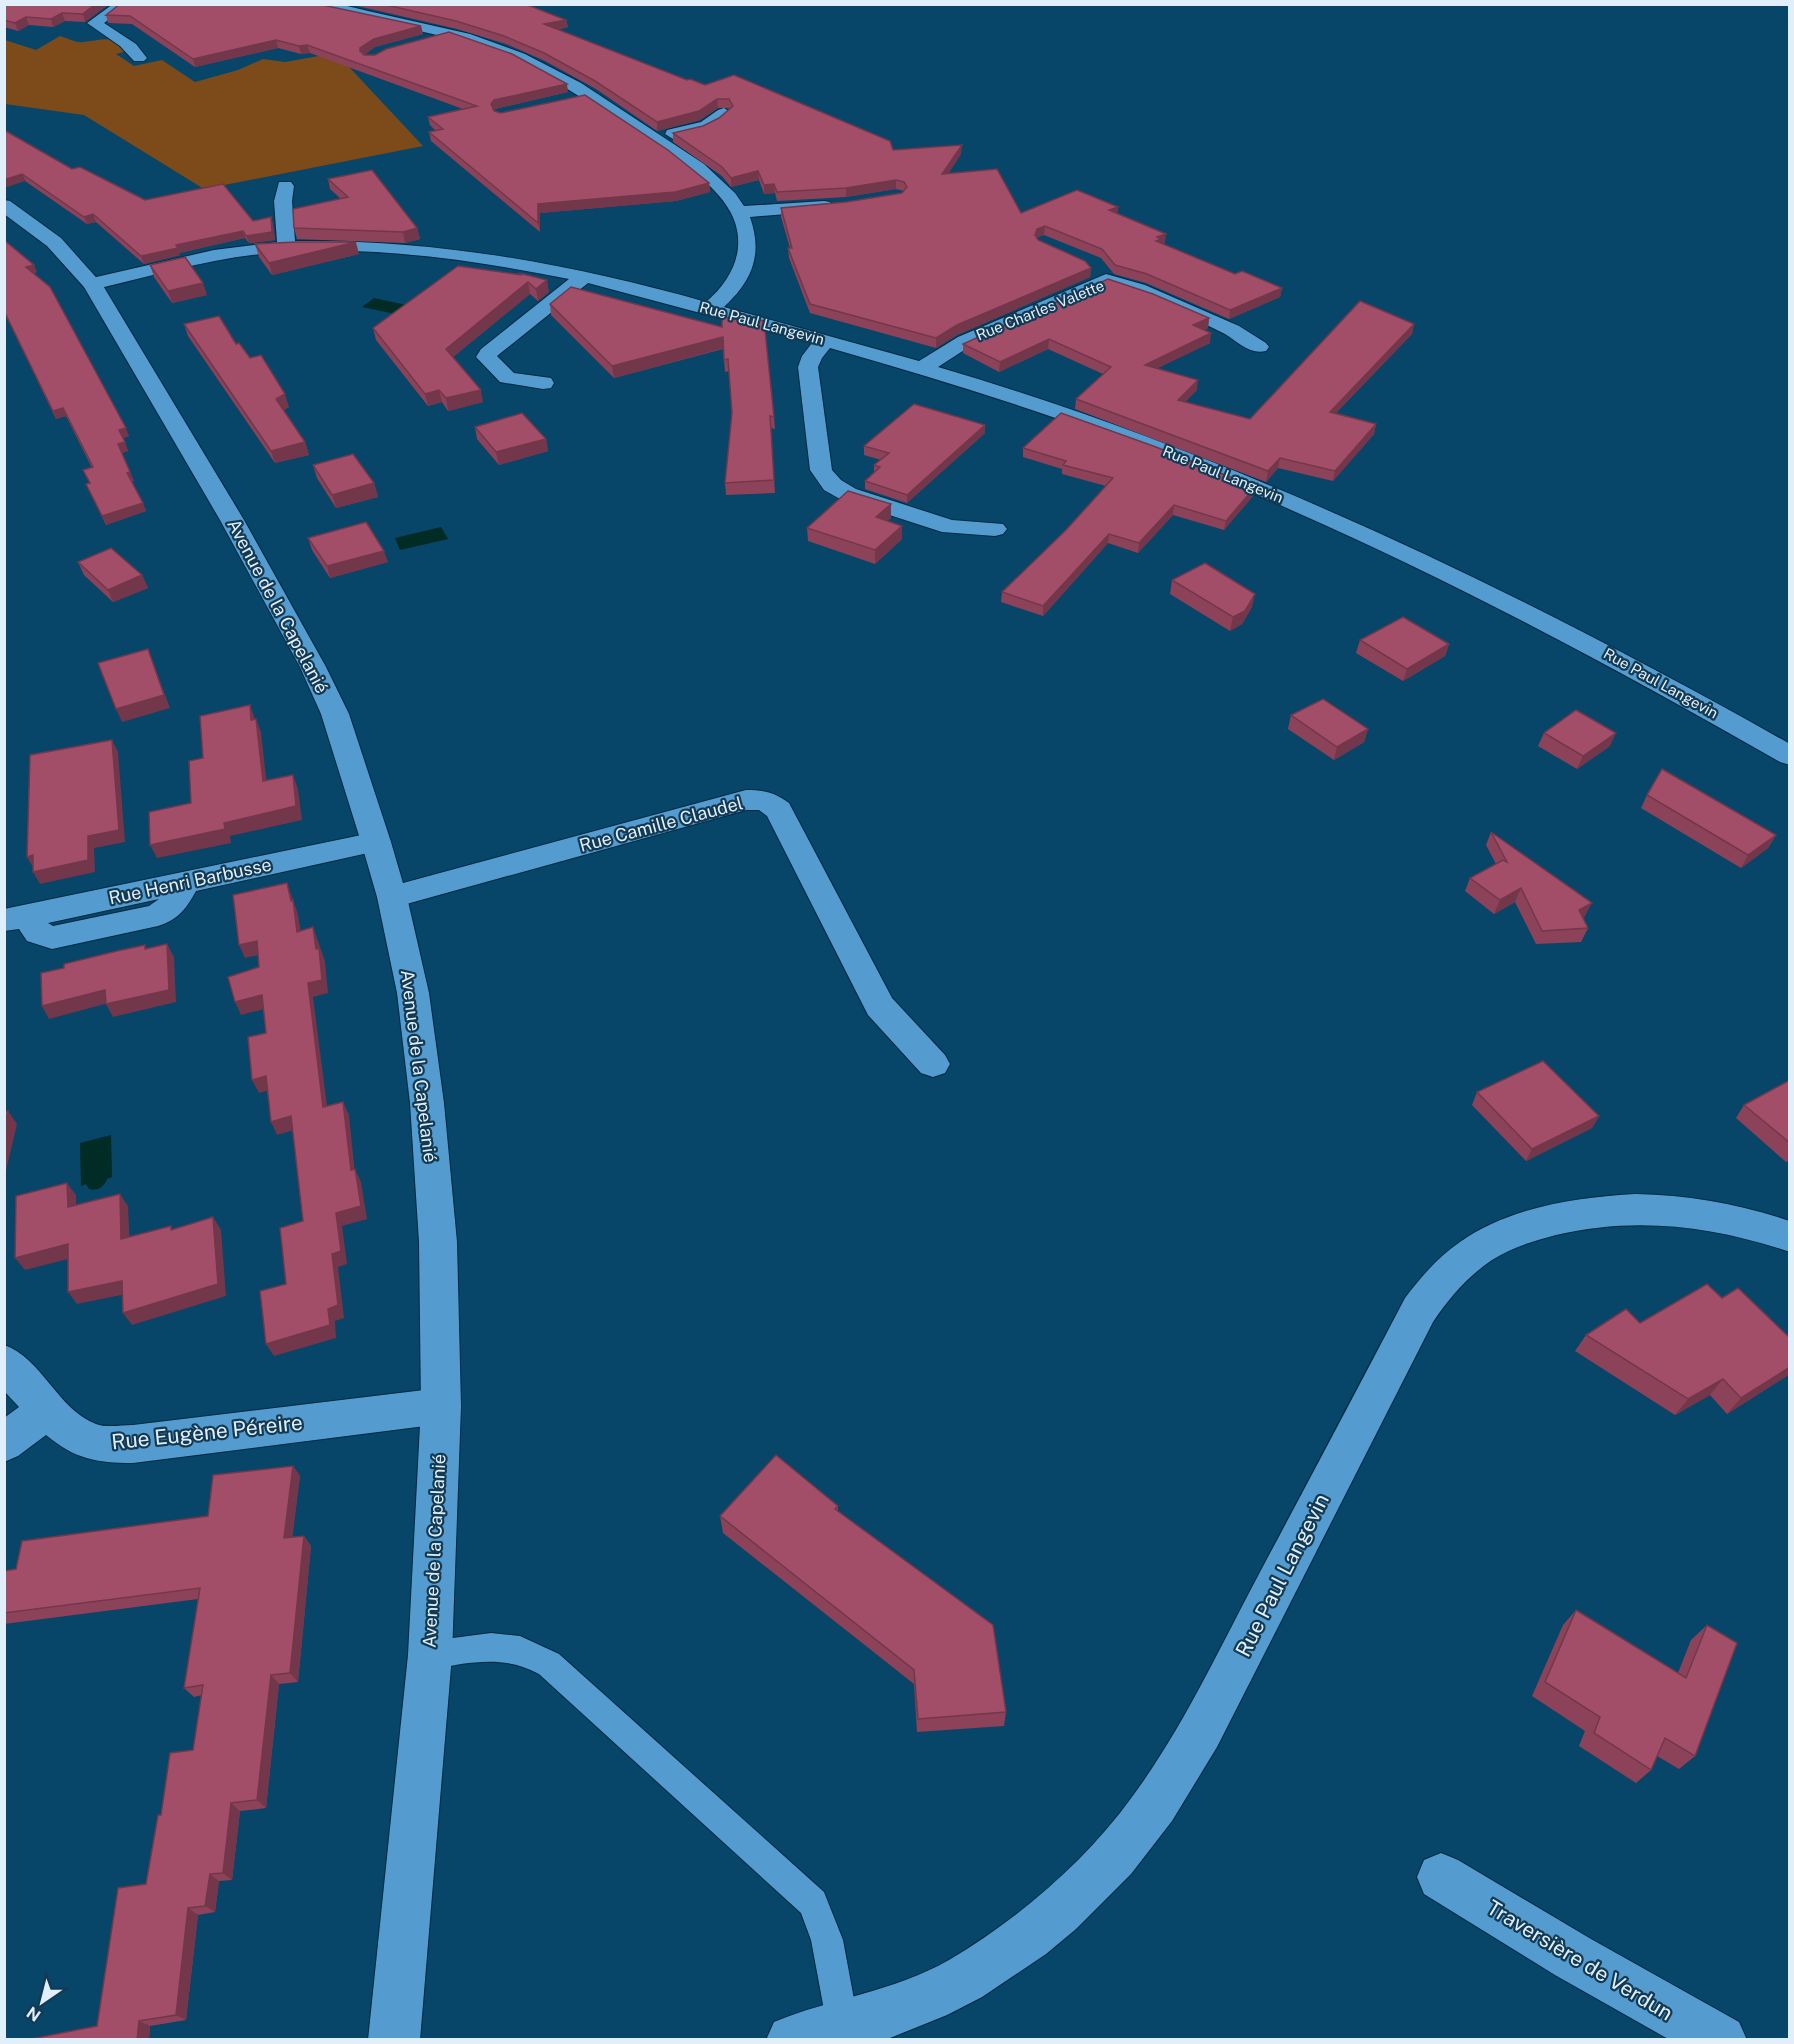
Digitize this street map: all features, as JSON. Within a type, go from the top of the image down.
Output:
[{"type":"street","points":[[79,28],[94,23],[124,4]]},
{"type":"street","points":[[310,4],[451,33],[531,61],[589,94],[709,177],[740,212],[748,234],[743,270],[728,291],[709,309]]},
{"type":"street","points":[[94,23],[111,36],[130,44],[139,58]]},
{"type":"street","points":[[424,41],[451,33]]},
{"type":"street","points":[[568,99],[589,94]]},
{"type":"street","points":[[654,139],[708,126],[724,113]]},
{"type":"street","points":[[285,186],[282,197],[289,235],[285,247]]},
{"type":"street","points":[[740,212],[846,204]]},
{"type":"street","name":"Avenue de la Capelanié","points":[[4,205],[54,242],[92,284],[232,520],[313,666],[335,714],[376,842],[392,897],[413,993],[427,1103],[438,1242],[441,1406],[430,1654],[394,2040]]},
{"type":"street","name":"Rue Paul Langevin","points":[[92,284],[226,254],[285,247],[347,247],[407,251],[510,263],[585,276],[826,340],[923,367],[1173,454],[1339,523],[1481,590],[1606,653],[1790,756]]},
{"type":"street","name":"Rue Charles Valette","points":[[923,367],[965,341],[1099,272],[1232,330],[1259,346]]},
{"type":"street","points":[[543,383],[507,378],[486,357],[488,352],[585,276]]},
{"type":"street","points":[[826,340],[812,356],[808,367],[821,470],[825,478],[833,486],[848,494],[950,527],[995,529]]},
{"type":"street","name":"Rue Camille Claudel","points":[[392,897],[746,801],[766,800],[779,810],[880,1006],[933,1064]]},
{"type":"street","name":"Rue Henri Barbusse","points":[[16,918],[38,933],[52,938],[158,915],[173,905],[186,881],[376,842]]},
{"type":"street","name":"Rue Paul Langevin","points":[[794,2039],[894,2011],[952,1986],[1006,1953],[1071,1900],[1101,1872],[1140,1826],[1201,1731],[1419,1310],[1434,1289],[1457,1266],[1480,1248],[1511,1232],[1556,1219],[1614,1208],[1677,1209],[1730,1220],[1790,1238]]},
{"type":"street","name":"Rue Eugène Péreire","points":[[4,1362],[47,1410],[78,1436],[93,1443],[133,1444],[441,1406]]},
{"type":"street","points":[[4,1443],[47,1410]]},
{"type":"street","name":"Traversière de Verdun","points":[[1441,1877],[1573,1957],[1721,2040]]},
{"type":"lane","points":[[430,1654],[503,1646],[531,1652],[558,1672],[813,1903],[828,1941],[843,2026]]},
{"type":"shaded area","points":[[60,36],[80,42],[112,40],[118,42],[127,51],[116,54],[134,66],[162,60],[195,82],[238,70],[263,59],[285,62],[336,53],[423,146],[204,189],[84,115],[5,104],[5,40],[36,50]]},
{"type":"shaded area","points":[[374,298],[406,305],[395,314],[362,307]]},
{"type":"shaded area","points":[[441,527],[448,539],[400,550],[395,538]]},
{"type":"shaded area","points":[[111,1135],[112,1177],[98,1189],[89,1189],[86,1184],[81,1186],[80,1143]]},
{"type":"building","points":[[4,4],[95,4],[83,14],[62,13],[51,19],[26,17],[15,23],[4,20]]},
{"type":"building","points":[[120,4],[318,4],[421,26],[374,39],[360,48],[364,55],[375,55],[386,49],[449,32],[512,54],[567,84],[494,100],[491,104],[494,111],[501,113],[585,95],[668,150],[709,183],[675,192],[538,204],[538,223],[429,132],[443,129],[428,117],[477,106],[307,45],[299,46],[276,40],[193,59],[130,16],[106,15]]},
{"type":"building","points":[[382,4],[525,4],[566,20],[544,24],[705,85],[734,75],[890,141],[893,150],[962,145],[942,174],[997,169],[1021,213],[1077,190],[1118,207],[1109,210],[1166,234],[1157,237],[1161,239],[1156,241],[1235,274],[1242,271],[1282,288],[1230,310],[1147,274],[1115,265],[1102,249],[1045,226],[1037,229],[1035,235],[1038,240],[1085,261],[1091,268],[957,325],[936,338],[810,304],[788,248],[792,248],[781,208],[846,202],[902,193],[907,187],[904,182],[896,180],[846,188],[777,192],[774,184],[764,185],[758,171],[731,178],[722,167],[673,133],[703,126],[719,118],[733,106],[729,99],[717,99],[699,111],[657,122],[595,81],[544,53],[504,36],[456,21]]},
{"type":"building","points":[[4,130],[72,169],[80,167],[145,200],[223,184],[253,221],[271,217],[272,232],[246,236],[243,231],[176,245],[178,248],[141,256],[93,214],[84,217],[22,174],[4,180]]},
{"type":"building","points":[[372,170],[417,228],[403,232],[294,228],[293,209],[348,197],[328,179]]},
{"type":"building","points":[[4,240],[34,265],[26,267],[50,287],[126,428],[119,430],[125,442],[118,444],[130,472],[127,473],[143,503],[102,516],[86,484],[90,483],[83,470],[93,467],[63,408],[53,411],[4,311]]},
{"type":"building","points":[[356,242],[269,263],[255,244]]},
{"type":"building","points":[[185,257],[203,283],[168,291],[150,265]]},
{"type":"building","points":[[458,266],[522,275],[519,273],[547,280],[536,289],[528,282],[446,349],[481,390],[446,398],[439,390],[425,394],[373,328]]},
{"type":"building","points":[[1108,279],[1153,294],[1209,318],[1193,325],[1211,333],[1145,365],[1198,380],[1178,400],[1250,419],[1360,301],[1414,324],[1330,412],[1376,424],[1335,471],[1280,458],[1268,471],[1076,399],[1111,367],[1049,339],[1000,362],[963,344]]},
{"type":"building","points":[[571,287],[722,327],[722,316],[743,321],[749,317],[764,321],[774,417],[770,416],[774,480],[725,483],[732,413],[728,359],[724,360],[723,337],[612,366],[550,304]]},
{"type":"building","points":[[219,316],[236,344],[239,343],[250,358],[261,355],[285,394],[276,399],[305,442],[271,451],[184,324]]},
{"type":"building","points":[[914,404],[985,425],[907,495],[865,481],[880,467],[874,465],[889,453],[864,446]]},
{"type":"building","points":[[522,413],[546,439],[496,452],[475,427]]},
{"type":"building","points":[[1061,413],[1156,447],[1255,487],[1226,521],[1174,505],[1139,543],[1109,534],[1043,606],[1002,592],[1066,530],[1113,478],[1063,465],[1066,461],[1023,448]]},
{"type":"building","points":[[353,454],[374,483],[332,495],[313,465]]},
{"type":"building","points":[[848,491],[891,504],[876,517],[902,526],[875,550],[807,528]]},
{"type":"building","points":[[366,522],[384,551],[327,566],[308,538]]},
{"type":"building","points":[[111,548],[142,575],[108,590],[78,562]]},
{"type":"building","points":[[1205,563],[1255,594],[1245,611],[1233,617],[1172,580]]},
{"type":"building","points":[[1403,617],[1449,644],[1407,669],[1360,640]]},
{"type":"building","points":[[148,649],[164,695],[116,709],[98,663]]},
{"type":"building","points":[[1323,699],[1368,729],[1337,747],[1291,715]]},
{"type":"building","points":[[250,705],[251,720],[256,719],[263,781],[293,775],[296,806],[224,823],[225,829],[150,845],[149,812],[191,803],[189,761],[203,758],[200,716]]},
{"type":"building","points":[[1576,710],[1616,733],[1583,756],[1544,733]]},
{"type":"building","points":[[112,740],[119,830],[88,836],[88,860],[33,872],[33,855],[27,857],[30,755]]},
{"type":"building","points":[[1662,769],[1776,835],[1748,855],[1647,795]]},
{"type":"building","points":[[1491,832],[1592,903],[1579,910],[1588,928],[1542,931],[1521,888],[1500,900],[1470,878],[1503,860],[1507,862]]},
{"type":"building","points":[[287,883],[291,901],[293,900],[297,932],[313,927],[316,949],[319,948],[322,980],[308,983],[323,1107],[343,1102],[351,1170],[355,1169],[361,1206],[336,1213],[341,1251],[332,1254],[338,1305],[328,1309],[330,1325],[266,1344],[260,1291],[286,1284],[280,1228],[303,1221],[291,1116],[271,1122],[266,1076],[252,1080],[248,1037],[266,1033],[262,995],[235,1002],[228,977],[259,967],[257,941],[239,945],[233,895]]},
{"type":"building","points":[[167,944],[169,990],[106,1004],[105,990],[42,1006],[41,973],[64,968],[64,964],[117,951],[145,945],[145,949]]},
{"type":"building","points":[[1543,1061],[1599,1116],[1532,1149],[1477,1092]]},
{"type":"building","points":[[1790,1080],[1790,1143],[1744,1105]]},
{"type":"building","points":[[8,1111],[4,1125],[4,1112]]},
{"type":"building","points":[[67,1183],[68,1207],[120,1194],[121,1239],[171,1226],[171,1230],[213,1217],[218,1284],[123,1313],[122,1281],[68,1292],[68,1244],[15,1258],[16,1196]]},
{"type":"building","points":[[1707,1284],[1722,1298],[1738,1288],[1790,1338],[1790,1367],[1741,1398],[1723,1379],[1688,1399],[1586,1335],[1626,1309],[1640,1323]]},
{"type":"building","points":[[776,1455],[838,1506],[835,1509],[993,1625],[1006,1712],[918,1719],[914,1670],[720,1516]]},
{"type":"building","points":[[293,1466],[284,1538],[304,1536],[290,1673],[271,1675],[257,1800],[231,1803],[223,1873],[210,1874],[205,1906],[188,1908],[176,2015],[139,2021],[137,2040],[31,2040],[97,2026],[118,1888],[146,1884],[158,1815],[161,1815],[170,1753],[193,1750],[203,1685],[184,1688],[200,1588],[4,1613],[4,1571],[16,1569],[22,1541],[208,1516],[213,1475]]},
{"type":"building","points":[[1576,1610],[1686,1678],[1707,1625],[1737,1643],[1695,1756],[1665,1738],[1651,1770],[1594,1733],[1600,1717],[1545,1682]]}]
